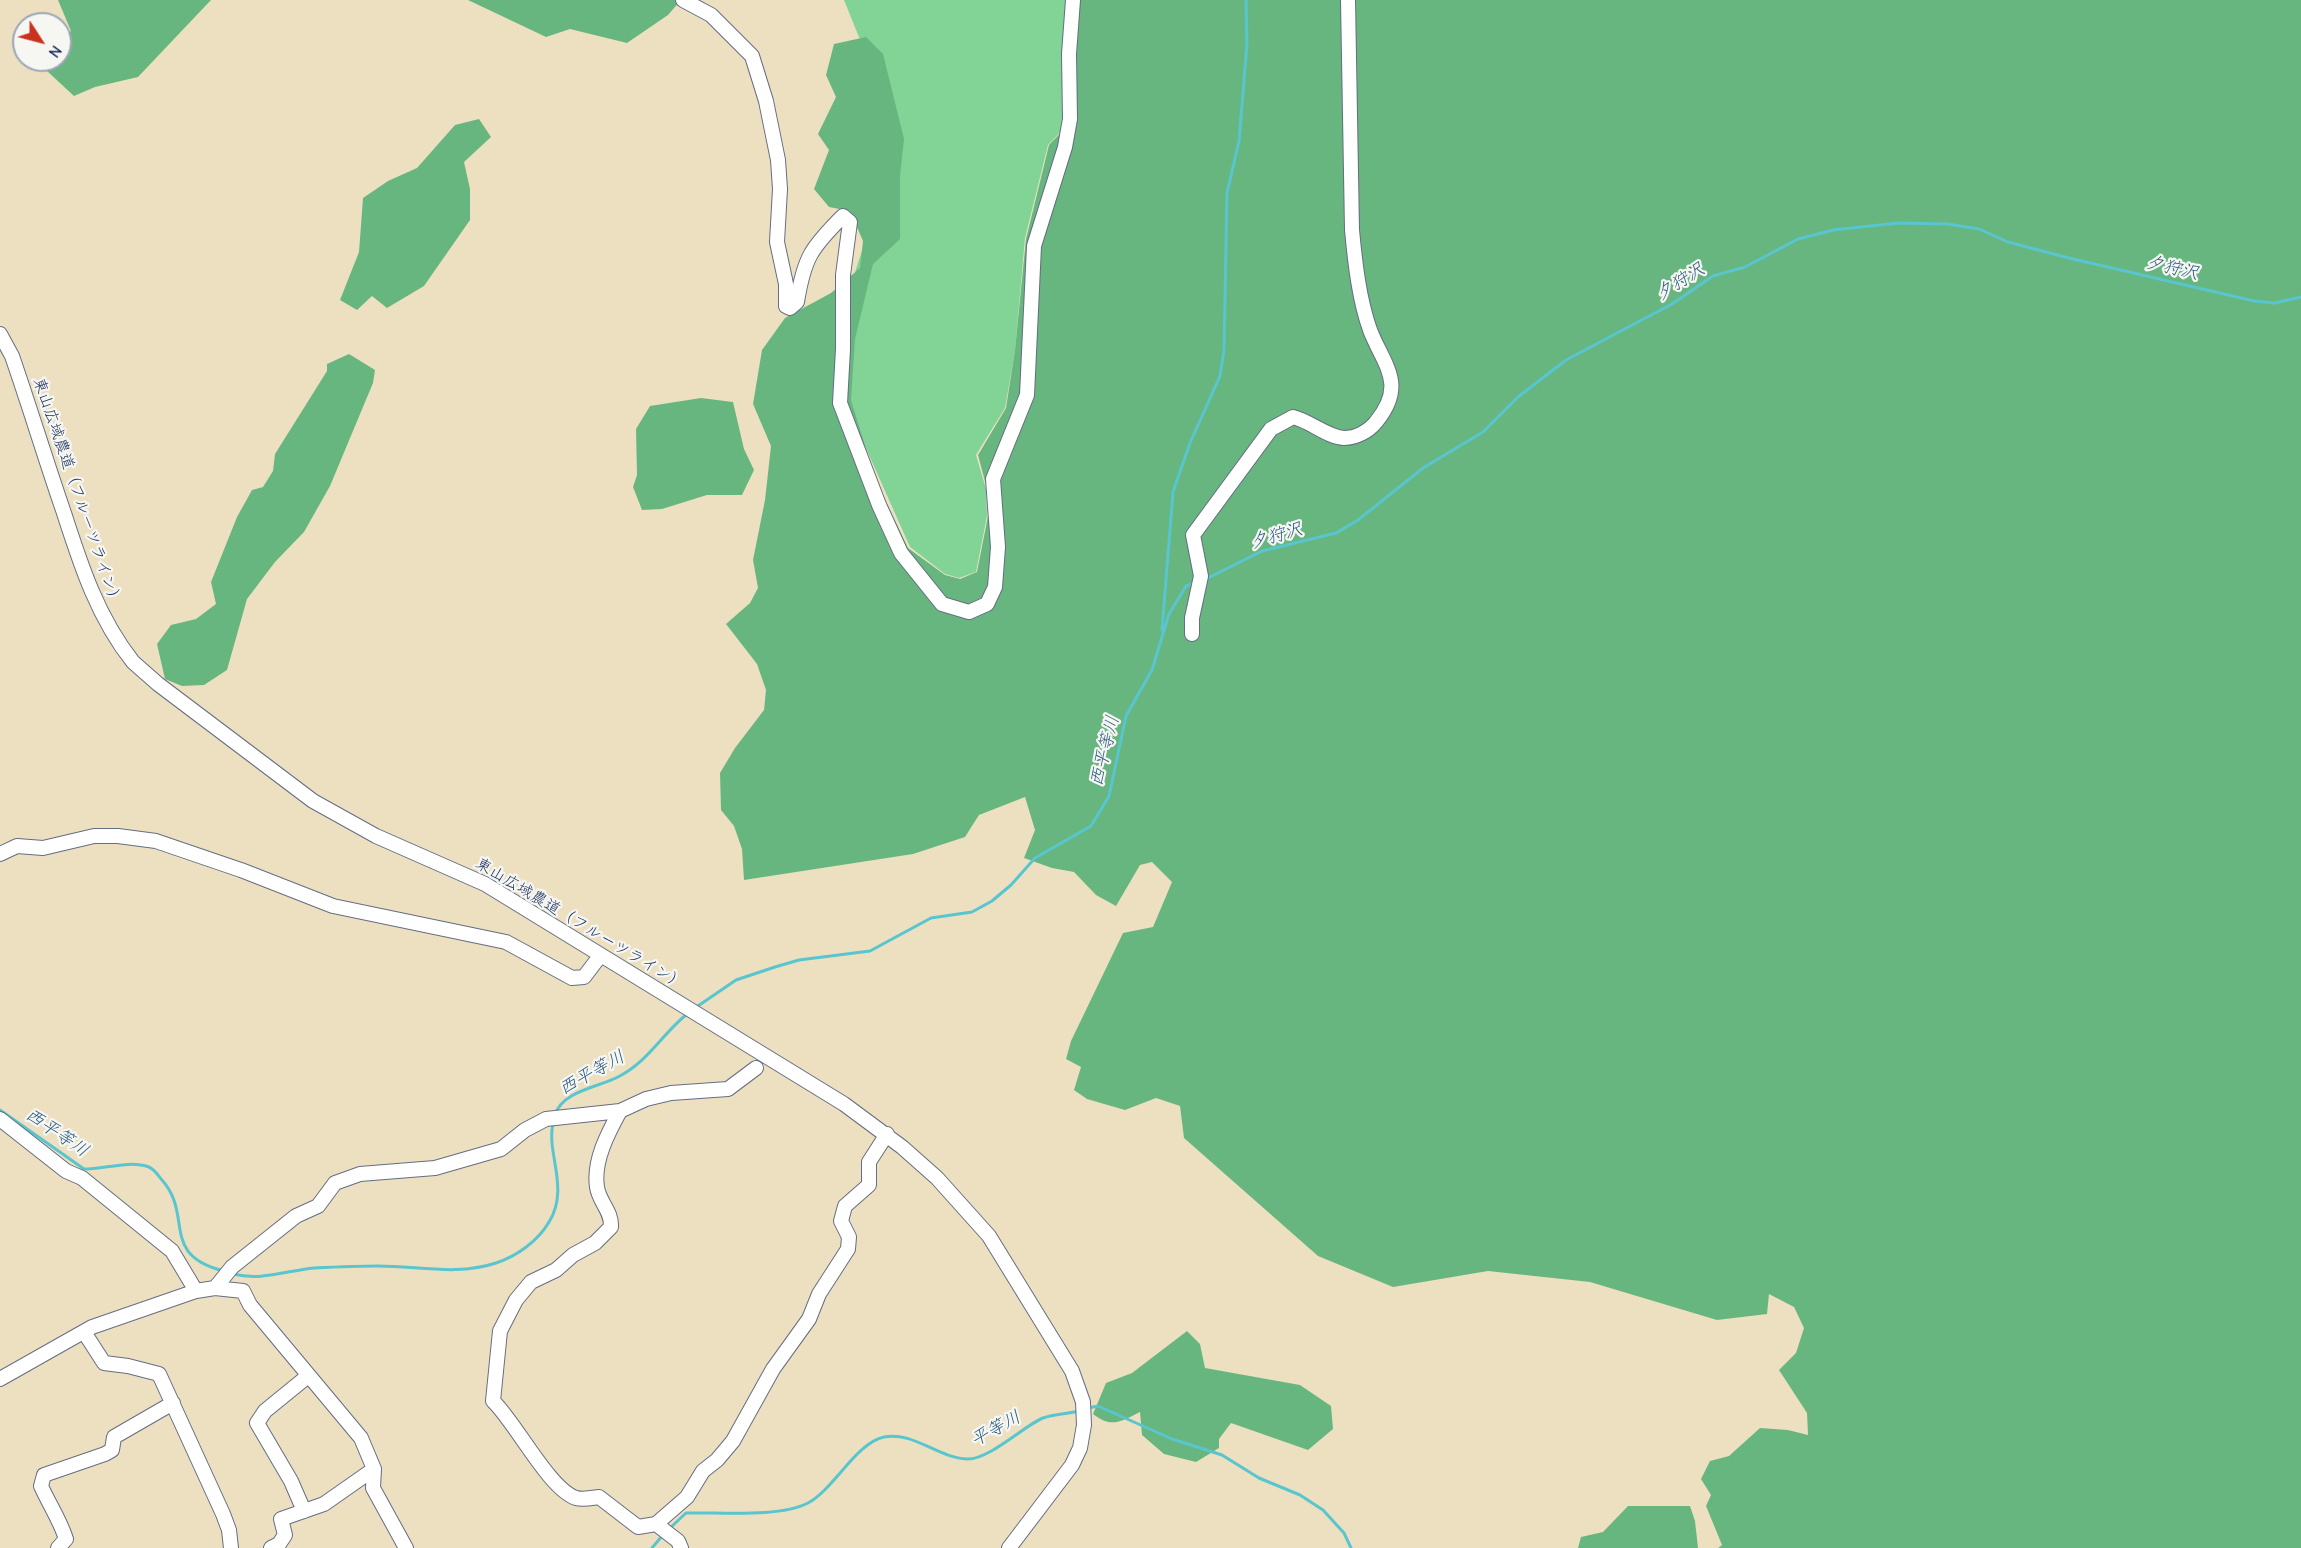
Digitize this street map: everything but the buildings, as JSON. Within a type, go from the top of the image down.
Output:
[{"type":"street","points":[[683,0],[711,15],[752,56],[766,100],[778,160],[780,189],[777,242],[786,284],[786,306],[790,308],[797,303],[803,267],[816,245],[843,216],[850,222],[843,275],[840,403],[879,504],[901,553],[942,604],[969,612],[987,604],[995,587],[998,547],[993,479],[1028,395],[1034,246],[1065,147],[1070,119],[1069,54],[1073,0]]},
{"type":"street","points":[[1192,634],[1192,618],[1201,576],[1193,535],[1271,429],[1293,417],[1307,421],[1331,435],[1344,438],[1362,433],[1382,415],[1391,397],[1392,386],[1387,362],[1370,329],[1355,261],[1352,230],[1348,0]]},
{"type":"street","name":"東山広域農道（フルーツライン）","points":[[0,334],[12,356],[86,579],[107,624],[133,662],[271,770],[346,821],[485,884],[844,1104],[887,1134],[937,1178],[989,1236],[1072,1371],[1083,1402],[1084,1425],[1080,1448],[1058,1486],[1009,1548]]},
{"type":"street","points":[[0,854],[17,846],[43,848],[94,836],[118,836],[156,841],[232,866],[333,906],[506,942],[572,978],[584,977],[600,956]]},
{"type":"street","points":[[0,1379],[84,1332],[219,1283],[232,1267],[296,1216],[318,1206],[335,1183],[360,1174],[435,1168],[501,1149],[525,1130],[547,1119],[620,1111],[646,1098],[671,1093],[728,1089],[756,1068]]},
{"type":"street","points":[[620,1111],[601,1153],[597,1188],[611,1216],[611,1227],[595,1243],[573,1255],[556,1270],[531,1282],[516,1300],[500,1331],[493,1401],[508,1415],[550,1477],[572,1496],[578,1499],[599,1497],[638,1527],[663,1529],[681,1548]]},
{"type":"street","points":[[0,1119],[66,1171],[82,1178],[172,1251],[196,1291]]},
{"type":"street","points":[[663,1529],[703,1471],[717,1460],[733,1441],[773,1370],[809,1319],[819,1294],[848,1248],[849,1237],[842,1221],[845,1206],[869,1185],[869,1162],[887,1134]]},
{"type":"street","points":[[219,1283],[243,1291],[250,1305],[361,1437],[374,1469],[373,1488],[406,1548]]},
{"type":"street","points":[[84,1332],[104,1363],[159,1374],[223,1514],[229,1530],[231,1548]]},
{"type":"street","points":[[304,1511],[291,1481],[257,1423],[265,1410],[308,1376]]},
{"type":"street","points":[[58,1548],[66,1539],[61,1522],[54,1515],[41,1486],[44,1474],[105,1454],[112,1450],[114,1437],[173,1403]]},
{"type":"street","points":[[271,1548],[279,1544],[285,1535],[281,1519],[324,1504],[374,1469]]},
{"type":"green space","points":[[58,0],[211,0],[138,77],[95,87],[74,96],[48,72],[72,72],[72,12],[63,12]]},
{"type":"green space","points":[[468,0],[681,0],[668,15],[627,43],[570,29],[546,37]]},
{"type":"green space","points":[[844,0],[1068,0],[1068,124],[1048,145],[1025,238],[1015,351],[1005,408],[976,455],[986,489],[987,516],[976,572],[959,578],[945,574],[910,547],[844,399],[848,294],[875,210],[865,52]]},
{"type":"green space","points":[[1069,0],[2301,0],[2301,1548],[1718,1548],[1722,1545],[1706,1506],[1711,1495],[1701,1479],[1710,1461],[1729,1456],[1760,1428],[1788,1430],[1808,1435],[1807,1413],[1779,1370],[1796,1353],[1804,1328],[1794,1307],[1769,1294],[1767,1314],[1717,1320],[1590,1282],[1488,1271],[1393,1287],[1318,1256],[1184,1138],[1180,1106],[1156,1098],[1125,1110],[1087,1099],[1074,1090],[1081,1067],[1066,1059],[1071,1041],[1123,933],[1153,927],[1172,882],[1152,862],[1140,865],[1116,906],[1096,895],[1074,872],[1052,868],[1024,858],[1035,830],[1025,797],[979,815],[965,837],[913,854],[744,880],[742,849],[734,826],[721,810],[720,773],[735,748],[764,710],[766,690],[757,664],[726,624],[750,603],[758,588],[753,560],[765,500],[771,446],[753,404],[762,350],[785,318],[831,293],[860,268],[863,241],[850,211],[829,207],[814,189],[829,150],[818,134],[836,97],[826,75],[834,44],[866,37],[883,54],[904,139],[900,176],[900,239],[873,264],[855,339],[851,400],[875,478],[908,548],[945,575],[960,579],[977,572],[988,516],[987,489],[978,455],[1006,408],[1015,350],[1026,239],[1049,145],[1068,125]]},
{"type":"green space","points":[[479,119],[491,137],[464,162],[470,189],[470,220],[424,286],[387,308],[372,296],[357,310],[340,300],[359,252],[363,198],[388,181],[417,168],[455,125]]},
{"type":"green space","points":[[349,354],[375,370],[373,383],[330,486],[304,532],[275,562],[247,599],[227,670],[204,685],[182,686],[165,679],[157,644],[171,625],[196,619],[216,604],[211,582],[237,517],[252,490],[263,487],[273,471],[275,454],[327,371],[327,364]]},
{"type":"green space","points":[[701,398],[733,402],[744,449],[754,470],[742,495],[707,495],[662,509],[642,510],[633,487],[637,475],[636,429],[650,406]]},
{"type":"green space","points":[[1187,1331],[1200,1344],[1205,1368],[1300,1385],[1331,1406],[1333,1429],[1308,1450],[1231,1423],[1219,1439],[1219,1448],[1196,1462],[1164,1454],[1142,1435],[1140,1412],[1116,1422],[1100,1419],[1093,1414],[1106,1383],[1132,1373]]},
{"type":"green space","points":[[1628,1506],[1690,1506],[1695,1521],[1698,1548],[1578,1548],[1581,1537],[1603,1532]]},
{"type":"waterway","points":[[1162,630],[1173,492],[1190,443],[1220,376],[1224,350],[1227,193],[1239,141],[1247,44],[1246,0]]},
{"type":"waterway","name":"夕狩沢","points":[[1204,580],[1262,551],[1336,533],[1358,520],[1423,468],[1483,432],[1518,397],[1566,360],[1672,304],[1713,276],[1745,267],[1798,239],[1833,230],[1898,223],[1948,224],[1979,229],[2008,242],[2069,258],[2254,301],[2275,303],[2301,297]]},
{"type":"waterway","name":"西平等川","points":[[695,1008],[736,980],[799,960],[870,951],[931,918],[972,912],[992,901],[1011,885],[1035,858],[1091,826],[1109,796],[1126,716],[1152,670],[1169,614],[1186,586],[1194,583]]},
{"type":"waterway","name":"西平等川","points":[[555,1115],[565,1100],[573,1095],[629,1071],[687,1014]]},
{"type":"waterway","name":"西平等川","points":[[0,1110],[84,1169],[133,1164],[153,1169],[171,1194],[184,1245],[191,1255],[204,1264],[224,1271]]},
{"type":"waterway","name":"西平等川","points":[[233,1274],[263,1276],[314,1268],[362,1266],[452,1270],[481,1267],[504,1260],[533,1241],[549,1222],[555,1209],[558,1184],[552,1146],[553,1124]]},
{"type":"waterway","name":"平等川","points":[[1088,1408],[1098,1406],[1172,1439],[1222,1455],[1259,1478],[1300,1495],[1323,1510],[1344,1533],[1351,1548]]},
{"type":"waterway","name":"平等川","points":[[669,1529],[686,1513],[781,1511],[808,1503],[827,1488],[864,1448],[884,1437],[905,1438],[956,1458],[976,1458],[1043,1418],[1079,1411]]},
{"type":"waterway","name":"平等川","points":[[652,1548],[662,1536]]}]
